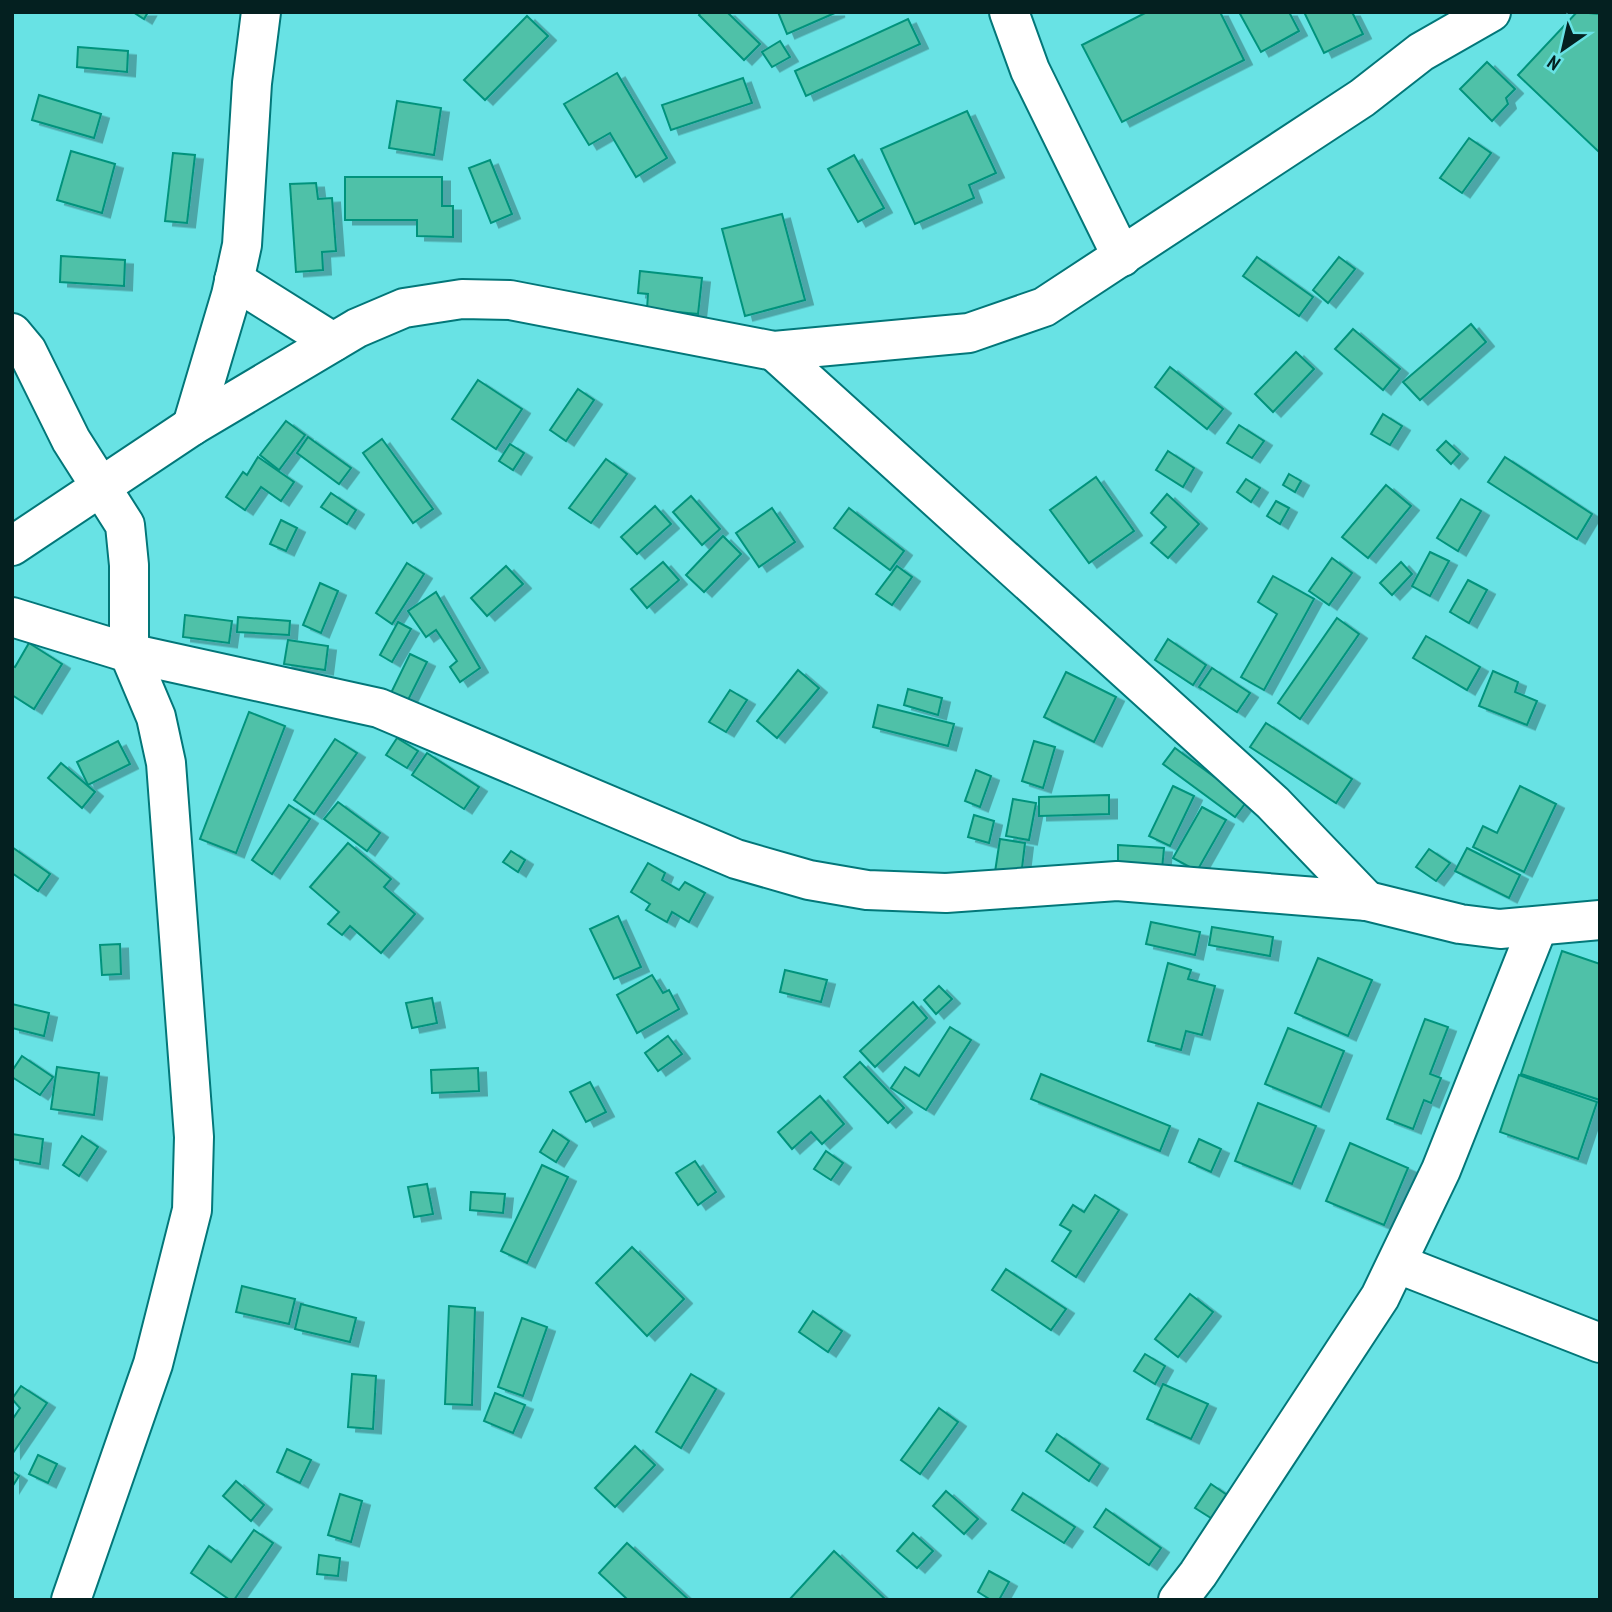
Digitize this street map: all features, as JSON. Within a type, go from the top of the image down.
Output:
[{"type":"street","points":[[192,426],[242,245],[252,83],[261,12]]},
{"type":"street","points":[[1009,12],[1030,70],[1122,257]]},
{"type":"street","points":[[12,546],[102,489],[192,426],[357,328],[404,308],[462,299],[498,300],[774,351],[969,333],[1044,307],[1362,98],[1422,52],[1490,12]]},
{"type":"street","points":[[234,279],[334,342]]},
{"type":"street","points":[[12,333],[27,351],[71,440],[125,525],[129,565],[129,653],[156,718],[166,763],[194,1137],[192,1210],[153,1364],[71,1600]]},
{"type":"street","points":[[774,351],[1273,803],[1367,901]]},
{"type":"street","points":[[12,617],[129,653],[379,708],[736,859],[809,880],[867,890],[946,893],[1117,881],[1367,901],[1460,924],[1500,929],[1600,920]]},
{"type":"street","points":[[1178,1600],[1198,1574],[1380,1297],[1441,1170],[1538,926]]},
{"type":"street","points":[[1411,1269],[1600,1343]]},
{"type":"building","points":[[133,12],[148,12],[144,19]]},
{"type":"building","points":[[701,12],[727,12],[760,44],[744,60],[699,15]]},
{"type":"building","points":[[778,12],[837,12],[787,34]]},
{"type":"building","points":[[1147,12],[1220,12],[1244,60],[1122,122],[1082,45]]},
{"type":"building","points":[[1239,12],[1289,12],[1299,31],[1261,52]]},
{"type":"building","points":[[1304,12],[1352,12],[1363,34],[1324,53]]},
{"type":"building","points":[[1577,12],[1600,14],[1600,153],[1518,75]]},
{"type":"building","points":[[527,16],[548,36],[485,100],[464,80]]},
{"type":"building","points":[[908,19],[920,44],[806,96],[795,71]]},
{"type":"building","points":[[780,41],[790,57],[772,67],[762,52]]},
{"type":"building","points":[[78,47],[128,51],[127,72],[77,67]]},
{"type":"building","points":[[1487,62],[1515,89],[1506,98],[1508,104],[1492,121],[1460,89]]},
{"type":"building","points":[[617,73],[667,158],[636,177],[610,133],[589,145],[564,104]]},
{"type":"building","points":[[743,78],[752,103],[671,130],[662,105]]},
{"type":"building","points":[[39,95],[101,114],[94,138],[32,120]]},
{"type":"building","points":[[397,101],[441,108],[434,155],[389,148]]},
{"type":"building","points":[[967,111],[996,173],[969,185],[974,198],[915,224],[881,149]]},
{"type":"building","points":[[1469,138],[1491,153],[1462,193],[1440,178]]},
{"type":"building","points":[[71,151],[115,164],[102,213],[57,200]]},
{"type":"building","points":[[173,153],[195,155],[187,223],[165,221]]},
{"type":"building","points":[[854,155],[884,208],[858,222],[828,169]]},
{"type":"building","points":[[490,160],[512,214],[491,223],[469,168]]},
{"type":"building","points":[[345,177],[442,177],[442,206],[453,206],[453,237],[417,236],[417,220],[345,220]]},
{"type":"building","points":[[316,183],[318,199],[332,198],[336,251],[322,252],[323,270],[296,272],[290,184]]},
{"type":"building","points":[[782,214],[805,300],[745,316],[722,229]]},
{"type":"building","points":[[61,256],[125,260],[124,286],[60,282]]},
{"type":"building","points":[[1257,257],[1313,297],[1299,316],[1243,276]]},
{"type":"building","points":[[1339,257],[1355,269],[1328,303],[1313,290]]},
{"type":"building","points":[[640,271],[702,278],[698,314],[647,309],[648,294],[638,293]]},
{"type":"building","points":[[1471,324],[1486,342],[1420,400],[1403,382]]},
{"type":"building","points":[[1353,329],[1400,369],[1383,390],[1335,349]]},
{"type":"building","points":[[1296,352],[1314,369],[1273,412],[1255,394]]},
{"type":"building","points":[[1170,367],[1223,409],[1207,429],[1155,387]]},
{"type":"building","points":[[478,380],[522,409],[496,449],[452,419]]},
{"type":"building","points":[[578,389],[594,400],[566,441],[550,430]]},
{"type":"building","points":[[1383,414],[1402,426],[1390,445],[1371,434]]},
{"type":"building","points":[[286,421],[305,435],[279,470],[260,455]]},
{"type":"building","points":[[1239,425],[1264,441],[1252,458],[1227,443]]},
{"type":"building","points":[[308,437],[351,468],[339,484],[297,453]]},
{"type":"building","points":[[382,439],[433,509],[413,523],[363,453]]},
{"type":"building","points":[[1446,441],[1460,454],[1451,464],[1437,450]]},
{"type":"building","points":[[510,444],[524,453],[513,470],[499,461]]},
{"type":"building","points":[[1168,451],[1194,468],[1183,487],[1156,470]]},
{"type":"building","points":[[258,457],[294,482],[281,501],[261,487],[245,510],[226,497],[243,472],[247,475]]},
{"type":"building","points":[[1505,457],[1592,514],[1577,539],[1488,482]]},
{"type":"building","points":[[606,459],[627,474],[591,523],[569,508]]},
{"type":"building","points":[[1289,474],[1301,481],[1295,492],[1283,485]]},
{"type":"building","points":[[1096,477],[1134,531],[1089,563],[1050,510]]},
{"type":"building","points":[[1246,479],[1260,488],[1251,502],[1237,492]]},
{"type":"building","points":[[1386,485],[1411,506],[1368,558],[1342,537]]},
{"type":"building","points":[[331,493],[356,510],[347,524],[321,507]]},
{"type":"building","points":[[1167,494],[1199,524],[1168,558],[1151,543],[1166,527],[1151,513]]},
{"type":"building","points":[[691,496],[720,529],[702,545],[673,512]]},
{"type":"building","points":[[1461,499],[1481,511],[1458,551],[1437,538]]},
{"type":"building","points":[[1276,501],[1289,508],[1280,524],[1267,516]]},
{"type":"building","points":[[655,506],[671,524],[637,554],[621,537]]},
{"type":"building","points":[[772,508],[795,542],[759,567],[736,533]]},
{"type":"building","points":[[849,508],[904,551],[890,570],[834,528]]},
{"type":"building","points":[[281,520],[297,528],[286,551],[270,544]]},
{"type":"building","points":[[723,536],[741,554],[704,592],[686,575]]},
{"type":"building","points":[[1430,552],[1449,561],[1430,596],[1412,586]]},
{"type":"building","points":[[1332,558],[1352,573],[1329,605],[1309,591]]},
{"type":"building","points":[[663,562],[679,580],[647,608],[631,589]]},
{"type":"building","points":[[1401,562],[1412,574],[1392,595],[1380,583]]},
{"type":"building","points":[[407,563],[424,574],[392,624],[376,613]]},
{"type":"building","points":[[506,566],[523,584],[487,616],[471,598]]},
{"type":"building","points":[[897,566],[912,577],[892,605],[876,594]]},
{"type":"building","points":[[1273,576],[1314,599],[1264,690],[1241,677],[1277,614],[1258,602]]},
{"type":"building","points":[[1468,580],[1487,590],[1469,623],[1450,612]]},
{"type":"building","points":[[320,583],[338,591],[321,633],[303,625]]},
{"type":"building","points":[[436,592],[480,668],[460,682],[450,667],[457,661],[436,630],[426,637],[408,611]]},
{"type":"building","points":[[185,615],[232,621],[229,643],[183,637]]},
{"type":"building","points":[[238,617],[290,621],[289,635],[237,632]]},
{"type":"building","points":[[1337,618],[1359,634],[1300,719],[1278,703]]},
{"type":"building","points":[[398,622],[411,629],[392,662],[380,655]]},
{"type":"building","points":[[1426,636],[1480,667],[1467,690],[1413,658]]},
{"type":"building","points":[[1168,639],[1206,665],[1193,685],[1155,660]]},
{"type":"building","points":[[288,640],[328,646],[325,670],[284,664]]},
{"type":"building","points":[[29,643],[62,664],[34,709],[12,695],[12,666],[15,667]]},
{"type":"building","points":[[410,654],[427,662],[407,702],[390,695]]},
{"type":"building","points":[[1212,668],[1250,693],[1237,712],[1199,687]]},
{"type":"building","points":[[798,670],[819,688],[777,738],[757,721]]},
{"type":"building","points":[[1493,671],[1518,682],[1515,692],[1537,701],[1527,725],[1479,706]]},
{"type":"building","points":[[1066,672],[1116,697],[1094,742],[1044,717]]},
{"type":"building","points":[[908,689],[942,698],[938,715],[904,705]]},
{"type":"building","points":[[730,690],[747,700],[726,732],[709,722]]},
{"type":"building","points":[[878,705],[954,724],[948,746],[873,727]]},
{"type":"building","points":[[249,712],[285,726],[236,853],[200,839]]},
{"type":"building","points":[[1266,723],[1352,779],[1336,803],[1250,747]]},
{"type":"building","points":[[397,738],[418,751],[407,768],[386,755]]},
{"type":"building","points":[[335,739],[357,753],[314,814],[294,800]]},
{"type":"building","points":[[118,741],[130,764],[88,785],[77,762]]},
{"type":"building","points":[[1034,741],[1055,747],[1043,788],[1022,781]]},
{"type":"building","points":[[1175,748],[1247,801],[1235,817],[1163,764]]},
{"type":"building","points":[[427,753],[479,787],[464,809],[412,775]]},
{"type":"building","points":[[61,763],[95,792],[82,808],[48,778]]},
{"type":"building","points":[[976,770],[991,776],[980,807],[965,801]]},
{"type":"building","points":[[1173,786],[1194,796],[1170,846],[1149,836]]},
{"type":"building","points":[[1520,786],[1556,804],[1524,872],[1473,847],[1483,826],[1497,833]]},
{"type":"building","points":[[1109,795],[1109,814],[1039,816],[1039,797]]},
{"type":"building","points":[[1013,799],[1036,803],[1029,840],[1006,836]]},
{"type":"building","points":[[338,802],[380,833],[367,851],[324,819]]},
{"type":"building","points":[[289,805],[310,819],[272,874],[252,860]]},
{"type":"building","points":[[1202,807],[1226,820],[1197,871],[1173,858]]},
{"type":"building","points":[[974,815],[994,821],[989,843],[968,837]]},
{"type":"building","points":[[1000,839],[1025,843],[1021,876],[995,872]]},
{"type":"building","points":[[348,843],[391,879],[384,887],[415,914],[381,953],[350,926],[342,935],[328,924],[339,912],[310,887]]},
{"type":"building","points":[[1118,845],[1164,848],[1162,869],[1118,866]]},
{"type":"building","points":[[12,847],[50,874],[38,891],[12,873]]},
{"type":"building","points":[[1467,848],[1520,875],[1509,898],[1455,871]]},
{"type":"building","points":[[1429,849],[1450,863],[1436,881],[1416,867]]},
{"type":"building","points":[[511,851],[525,860],[518,872],[503,862]]},
{"type":"building","points":[[648,863],[665,873],[662,880],[679,890],[685,882],[705,893],[689,922],[672,912],[667,922],[646,910],[650,904],[631,892]]},
{"type":"building","points":[[618,916],[641,967],[614,979],[590,929]]},
{"type":"building","points":[[1151,922],[1200,932],[1195,955],[1146,944]]},
{"type":"building","points":[[1212,927],[1273,937],[1270,956],[1209,945]]},
{"type":"building","points":[[120,944],[121,974],[102,975],[100,945]]},
{"type":"building","points":[[1562,951],[1600,964],[1600,1100],[1521,1074]]},
{"type":"building","points":[[1318,958],[1372,980],[1348,1036],[1295,1013]]},
{"type":"building","points":[[1168,963],[1191,970],[1188,979],[1215,986],[1202,1035],[1186,1031],[1181,1050],[1148,1041]]},
{"type":"building","points":[[785,970],[827,980],[821,1002],[780,992]]},
{"type":"building","points":[[652,975],[663,993],[669,990],[679,1009],[637,1033],[617,995]]},
{"type":"building","points":[[939,986],[952,999],[936,1014],[924,1000]]},
{"type":"building","points":[[432,998],[437,1023],[412,1028],[406,1003]]},
{"type":"building","points":[[913,1002],[927,1018],[875,1067],[860,1051]]},
{"type":"building","points":[[12,1004],[49,1013],[44,1036],[12,1028]]},
{"type":"building","points":[[1425,1019],[1448,1027],[1430,1074],[1441,1078],[1431,1103],[1424,1100],[1413,1129],[1387,1119]]},
{"type":"building","points":[[950,1027],[971,1040],[926,1110],[891,1088],[905,1067],[919,1076]]},
{"type":"building","points":[[1288,1028],[1344,1051],[1321,1107],[1265,1084]]},
{"type":"building","points":[[668,1036],[682,1054],[658,1071],[645,1053]]},
{"type":"building","points":[[22,1056],[53,1077],[40,1095],[12,1077],[12,1071]]},
{"type":"building","points":[[860,1062],[904,1108],[888,1123],[844,1077]]},
{"type":"building","points":[[57,1067],[99,1073],[94,1115],[51,1109]]},
{"type":"building","points":[[478,1068],[479,1091],[432,1093],[431,1070]]},
{"type":"building","points":[[1041,1074],[1170,1126],[1160,1151],[1031,1099]]},
{"type":"building","points":[[1519,1075],[1597,1102],[1578,1159],[1500,1132]]},
{"type":"building","points":[[590,1082],[606,1112],[586,1122],[570,1092]]},
{"type":"building","points":[[820,1096],[844,1124],[822,1144],[811,1132],[792,1149],[778,1132]]},
{"type":"building","points":[[1258,1103],[1316,1126],[1292,1184],[1235,1161]]},
{"type":"building","points":[[553,1130],[569,1141],[556,1162],[540,1152]]},
{"type":"building","points":[[12,1134],[43,1139],[40,1164],[12,1159]]},
{"type":"building","points":[[82,1136],[98,1147],[79,1176],[63,1165]]},
{"type":"building","points":[[1199,1139],[1221,1149],[1211,1172],[1189,1162]]},
{"type":"building","points":[[1350,1143],[1408,1168],[1384,1225],[1326,1201]]},
{"type":"building","points":[[826,1151],[843,1163],[831,1180],[814,1169]]},
{"type":"building","points":[[695,1161],[716,1192],[698,1205],[676,1173]]},
{"type":"building","points":[[542,1165],[568,1177],[527,1263],[501,1251]]},
{"type":"building","points":[[427,1184],[433,1214],[414,1217],[408,1187]]},
{"type":"building","points":[[471,1192],[505,1194],[503,1213],[470,1210]]},
{"type":"building","points":[[1095,1195],[1119,1210],[1076,1277],[1052,1261],[1071,1231],[1060,1225],[1073,1205],[1084,1212]]},
{"type":"building","points":[[632,1247],[684,1299],[647,1336],[596,1283]]},
{"type":"building","points":[[1006,1269],[1066,1309],[1051,1330],[992,1290]]},
{"type":"building","points":[[242,1286],[295,1299],[289,1324],[236,1312]]},
{"type":"building","points":[[1190,1294],[1213,1312],[1178,1357],[1155,1339]]},
{"type":"building","points":[[301,1304],[356,1318],[350,1342],[295,1329]]},
{"type":"building","points":[[449,1306],[475,1308],[472,1405],[445,1404]]},
{"type":"building","points":[[813,1311],[842,1331],[828,1352],[799,1332]]},
{"type":"building","points":[[522,1318],[547,1327],[523,1396],[498,1387]]},
{"type":"building","points":[[1145,1354],[1165,1366],[1155,1384],[1134,1371]]},
{"type":"building","points":[[352,1374],[376,1376],[373,1429],[348,1427]]},
{"type":"building","points":[[691,1374],[716,1389],[681,1448],[656,1432]]},
{"type":"building","points":[[1163,1384],[1208,1404],[1191,1439],[1147,1419]]},
{"type":"building","points":[[21,1386],[47,1403],[13,1453],[12,1420],[20,1408],[12,1399]]},
{"type":"building","points":[[495,1393],[525,1405],[513,1433],[484,1421]]},
{"type":"building","points":[[939,1408],[958,1422],[920,1474],[901,1460]]},
{"type":"building","points":[[1057,1434],[1100,1464],[1089,1481],[1046,1451]]},
{"type":"building","points":[[635,1446],[655,1465],[615,1507],[595,1488]]},
{"type":"building","points":[[287,1449],[311,1460],[300,1483],[277,1472]]},
{"type":"building","points":[[38,1455],[57,1464],[48,1483],[29,1474]]},
{"type":"building","points":[[12,1471],[19,1476],[12,1487]]},
{"type":"building","points":[[236,1481],[264,1505],[251,1521],[223,1496]]},
{"type":"building","points":[[1211,1484],[1230,1497],[1214,1520],[1195,1508]]},
{"type":"building","points":[[946,1491],[978,1519],[964,1534],[933,1506]]},
{"type":"building","points":[[1023,1493],[1075,1527],[1064,1543],[1012,1510]]},
{"type":"building","points":[[340,1494],[362,1501],[351,1542],[328,1535]]},
{"type":"building","points":[[1106,1509],[1161,1548],[1149,1565],[1094,1527]]},
{"type":"building","points":[[254,1530],[273,1543],[234,1600],[230,1600],[191,1573],[209,1546],[231,1562]]},
{"type":"building","points":[[913,1533],[933,1551],[917,1568],[897,1551]]},
{"type":"building","points":[[627,1543],[689,1600],[628,1600],[599,1573]]},
{"type":"building","points":[[834,1551],[886,1600],[789,1600]]},
{"type":"building","points":[[319,1555],[340,1558],[338,1576],[317,1574]]},
{"type":"building","points":[[989,1571],[1009,1582],[999,1600],[991,1600],[978,1592]]}]
